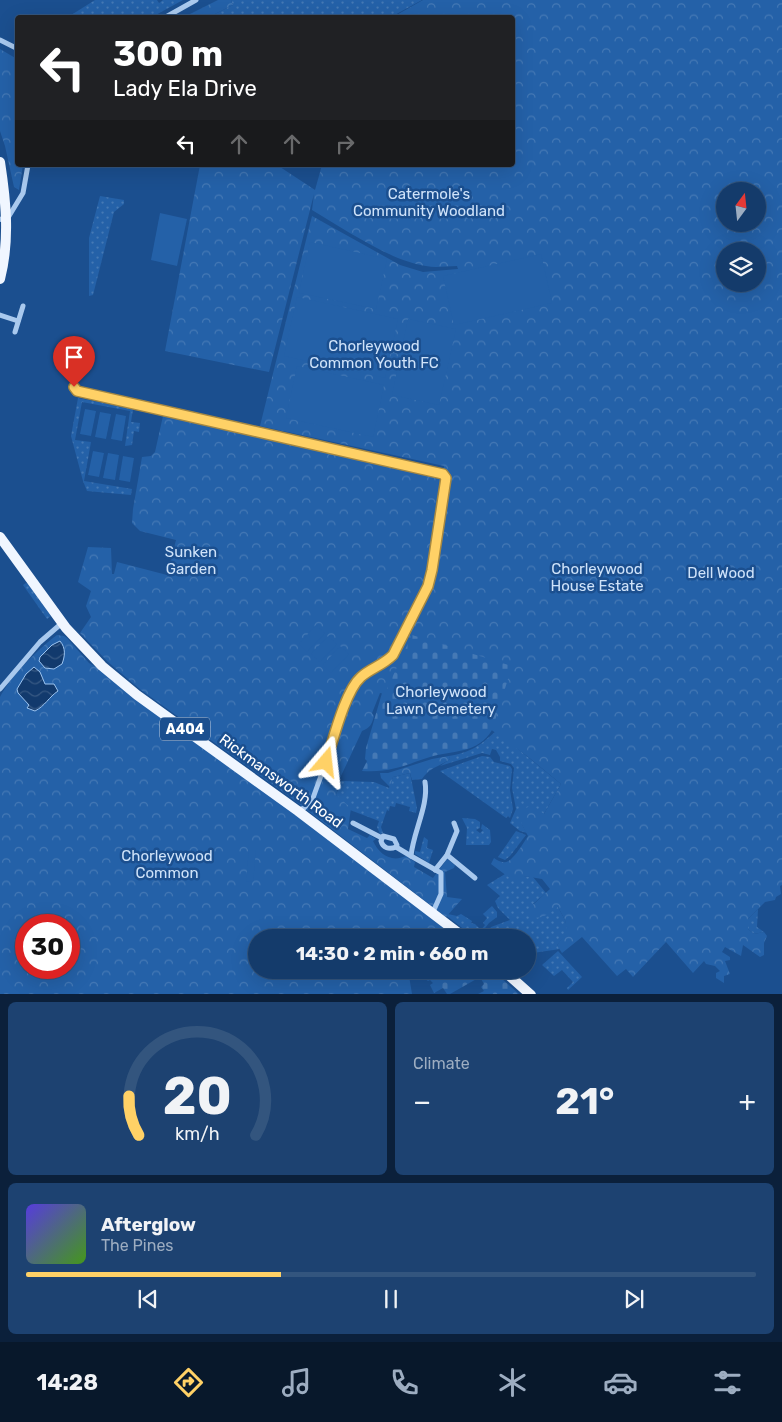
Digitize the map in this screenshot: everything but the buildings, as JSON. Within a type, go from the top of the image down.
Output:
[{"type":"main road","points":[[0,162],[6,252],[0,279]]},
{"type":"main road","name":"A404","points":[[0,537],[62,623]]},
{"type":"main road","name":"Rickmansworth Road","points":[[62,623],[94,659],[137,695],[297,811],[455,929]]},
{"type":"main road","points":[[514,979],[531,994]]},
{"type":"street","points":[[169,15],[196,0]]},
{"type":"street","points":[[0,40],[15,48]]},
{"type":"street","points":[[3,220],[24,193],[28,167]]},
{"type":"street","points":[[15,332],[23,306]]},
{"type":"street","points":[[0,315],[18,321]]},
{"type":"street","points":[[74,387],[77,391],[443,474],[446,478],[432,570],[426,589],[393,655],[385,663],[362,676],[356,683],[338,722],[313,798],[304,808],[297,811]]},
{"type":"street","points":[[0,689],[30,653],[62,623]]},
{"type":"street","points":[[411,856],[412,843],[426,792],[425,782]]},
{"type":"street","points":[[353,823],[382,838],[386,836],[394,838],[397,845],[396,848]]},
{"type":"street","points":[[435,870],[447,855],[457,831],[454,824]]},
{"type":"street","points":[[382,838],[382,844],[387,848],[396,848],[442,873],[441,894],[433,912]]},
{"type":"street","points":[[447,855],[475,878]]},
{"type":"green space","points":[[95,0],[157,0],[159,3],[163,0],[183,0],[156,15],[71,15]]},
{"type":"green space","points":[[218,0],[231,0],[233,5],[213,15],[188,15]]},
{"type":"green space","points":[[231,0],[422,0],[395,15],[213,15],[233,5]]},
{"type":"green space","name":"Chorleywood House Estate","points":[[423,0],[782,0],[782,885],[780,886],[781,894],[775,900],[765,902],[748,919],[748,929],[754,934],[764,932],[767,936],[764,943],[764,955],[760,957],[743,945],[741,956],[725,947],[722,952],[730,957],[730,960],[725,961],[730,974],[724,976],[724,983],[716,978],[716,973],[720,971],[715,966],[706,964],[704,961],[693,973],[666,942],[633,977],[626,969],[617,976],[582,937],[562,953],[557,945],[567,932],[565,920],[558,907],[538,918],[523,914],[550,889],[542,879],[524,876],[515,882],[491,864],[494,858],[502,862],[509,861],[528,836],[518,812],[532,805],[544,814],[561,784],[478,720],[434,704],[380,693],[372,713],[374,716],[372,721],[369,727],[362,731],[341,776],[336,795],[351,808],[348,829],[367,838],[370,835],[376,839],[373,841],[386,856],[401,858],[406,856],[415,862],[414,867],[433,878],[447,859],[455,865],[454,868],[445,872],[447,897],[462,899],[446,917],[290,797],[141,690],[108,662],[80,633],[91,617],[86,606],[91,591],[78,582],[88,547],[111,548],[112,574],[114,574],[117,562],[167,575],[176,540],[140,531],[132,523],[142,457],[151,456],[155,452],[163,416],[442,477],[444,466],[260,426],[312,216],[400,265],[423,272],[458,269],[457,266],[434,267],[412,263],[382,251],[312,210],[314,194],[269,372],[165,351],[200,167],[280,167],[315,190],[321,167],[515,167],[515,15],[397,15]]},
{"type":"green space","points":[[0,49],[15,58],[15,167],[23,167],[19,190],[14,187],[0,131]]},
{"type":"green space","points":[[100,196],[124,200],[124,204],[114,212],[93,295],[89,296],[89,238]]},
{"type":"green space","points":[[160,213],[187,219],[177,266],[151,260]]},
{"type":"green space","points":[[310,242],[387,259],[376,309],[299,293]]},
{"type":"green space","points":[[541,254],[552,303],[454,325],[443,276]]},
{"type":"green space","name":"Chorleywood Common Youth FC","points":[[297,297],[398,319],[385,378],[284,356]]},
{"type":"green space","points":[[408,319],[456,329],[439,405],[392,395]]},
{"type":"green space","points":[[297,366],[384,385],[373,437],[286,418]]},
{"type":"green space","points":[[78,398],[133,409],[131,422],[140,423],[139,432],[134,431],[132,445],[125,446],[130,411],[82,402],[75,440],[91,442],[84,481],[132,489],[131,495],[87,491],[83,481],[71,436]]},
{"type":"green space","points":[[85,409],[96,411],[91,436],[80,434]]},
{"type":"green space","points":[[100,412],[111,414],[106,439],[95,437]]},
{"type":"green space","points":[[116,414],[126,416],[122,441],[111,439]]},
{"type":"green space","points":[[93,451],[104,453],[99,477],[88,475]]},
{"type":"green space","points":[[108,453],[119,455],[115,480],[103,478]]},
{"type":"green space","points":[[123,456],[134,458],[130,482],[119,480]]},
{"type":"green space","points":[[26,583],[51,616],[47,619],[23,585]]},
{"type":"green space","points":[[316,625],[325,633],[307,652],[299,644]]},
{"type":"green space","name":"Chorleywood Common","points":[[57,635],[64,636],[89,663],[103,671],[347,851],[446,929],[248,929],[248,979],[410,979],[412,994],[0,994],[0,697],[17,672],[33,655]]},
{"type":"green space","name":"Chorleywood Lawn Cemetery","points":[[412,635],[512,666],[492,730],[480,743],[464,750],[430,757],[389,770],[362,771],[367,761],[365,759],[366,748],[382,693],[385,693]]},
{"type":"green space","points":[[328,636],[337,644],[320,662],[311,654]]},
{"type":"green space","points":[[340,646],[349,654],[331,673],[323,665]]},
{"type":"green space","points":[[496,731],[561,784],[544,814],[522,825],[527,833],[520,831],[510,823],[516,809],[512,788],[514,768],[511,764],[500,761],[496,750],[492,749],[490,755],[482,753],[440,766],[450,759],[449,756],[464,753],[475,748]]},
{"type":"green space","points":[[449,756],[450,759],[431,770],[422,779],[412,780],[410,773],[393,777],[390,787],[381,778],[380,773],[388,773],[432,759]]},
{"type":"green space","points":[[482,756],[490,757],[494,762],[510,766],[512,769],[510,790],[513,809],[510,818],[508,816],[506,818],[440,771]]},
{"type":"green space","points":[[410,773],[417,808],[416,813],[409,811],[410,807],[396,803],[395,807],[390,806],[381,827],[383,833],[380,834],[377,827],[379,821],[350,810],[336,795],[341,781],[374,782],[389,788],[393,777]]},
{"type":"green space","points":[[462,818],[475,819],[480,822],[480,828],[476,830],[480,833],[483,830],[481,829],[482,824],[490,830],[491,842],[489,845],[466,845],[467,828]]},
{"type":"green space","points":[[516,831],[526,835],[505,860],[498,857]]},
{"type":"green space","points":[[424,837],[428,840],[427,848],[433,850],[429,863],[415,854],[415,851],[420,852]]},
{"type":"green space","points":[[249,849],[256,849],[253,882],[246,881]]},
{"type":"green space","points":[[505,874],[533,877],[546,893],[533,904],[558,907],[565,920],[568,932],[557,945],[560,949],[536,953],[536,929],[490,929],[510,920],[498,908],[495,901],[500,896],[487,885]]},
{"type":"green space","points":[[492,906],[497,912],[497,917],[484,929],[482,929],[485,925],[483,923],[487,918],[483,914]]},
{"type":"green space","points":[[758,909],[757,927],[764,932],[754,934],[748,929],[748,919]]},
{"type":"green space","points":[[443,913],[457,916],[461,914],[472,921],[471,923],[480,929],[463,929]]},
{"type":"green space","points":[[558,951],[582,977],[568,990],[567,988],[573,982],[562,970],[554,976],[542,965]]},
{"type":"green space","points":[[425,979],[476,979],[450,994],[447,994],[443,988],[434,993],[430,985],[433,983],[430,980]]},
{"type":"green space","points":[[481,979],[502,979],[519,994],[478,994],[484,991],[481,987],[484,984]]},
{"type":"water","points":[[60,641],[64,652],[62,664],[54,669],[45,668],[39,661],[40,657],[52,645]]},
{"type":"water","points":[[34,667],[40,672],[45,684],[54,684],[58,691],[42,707],[35,711],[27,708],[29,705],[18,693],[17,689],[26,674]]},
{"type":"route","points":[[74,387],[77,391],[443,474],[446,478],[432,570],[426,589],[393,655],[385,663],[362,676],[356,683],[338,722],[326,762]]},
{"type":"park label","name":"Catermole's Community Woodland","points":[[429,202]]},
{"type":"park label","name":"Sunken Garden","points":[[191,560]]},
{"type":"park label","name":"Dell Wood","points":[[721,573]]}]
